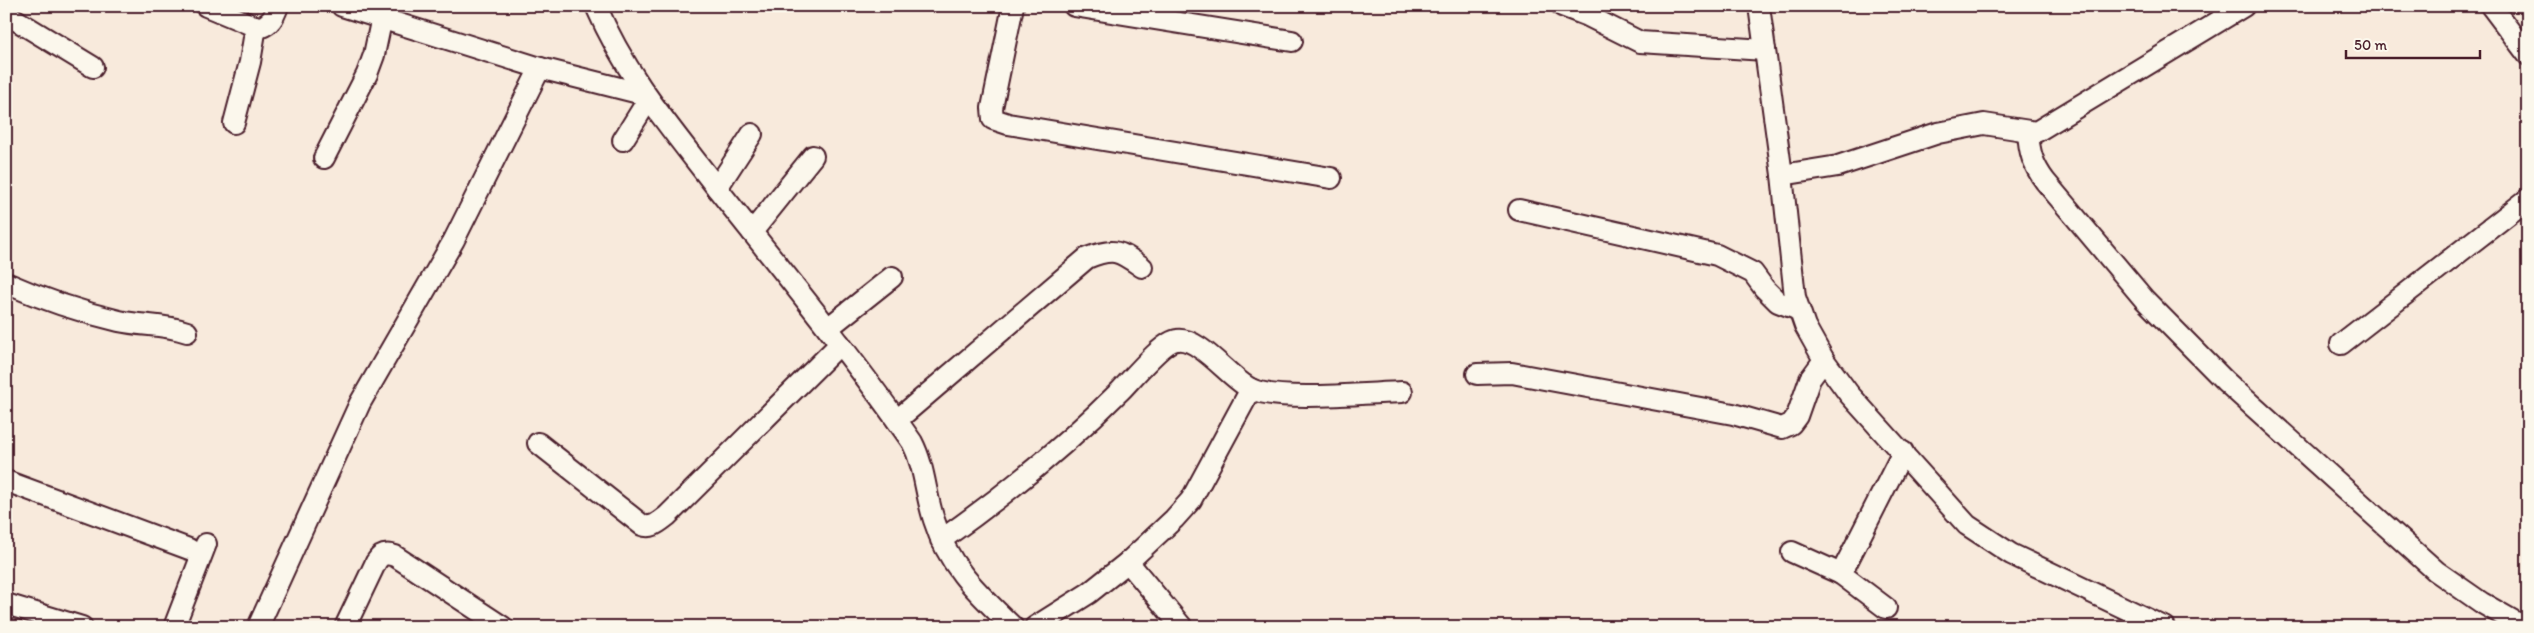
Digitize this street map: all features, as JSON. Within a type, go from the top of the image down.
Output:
[{"type":"street","points":[[206,6],[256,26],[267,26],[273,20],[278,6]]},
{"type":"street","points":[[596,6],[621,59],[646,97],[828,328],[897,420],[922,460],[928,498],[941,540],[952,562],[965,580],[1013,627]]},
{"type":"street","points":[[1013,6],[992,108],[994,119],[1008,124],[1331,178]]},
{"type":"street","points":[[1074,6],[1292,41]]},
{"type":"street","points":[[1562,6],[1588,16],[1640,42],[1765,50]]},
{"type":"street","points":[[1759,6],[1782,175],[1795,297],[1812,340],[1824,360],[1848,394],[1903,452],[1959,517],[1982,536],[2011,554],[2164,627]]},
{"type":"street","points":[[1782,175],[1838,166],[1938,134],[1984,124],[2036,132],[2244,6]]},
{"type":"street","points":[[2491,6],[2528,55]]},
{"type":"street","points":[[359,9],[540,68],[646,97]]},
{"type":"street","points":[[324,158],[367,74],[374,55],[359,9]]},
{"type":"street","points":[[6,14],[93,67]]},
{"type":"street","points":[[234,123],[247,76],[256,26]]},
{"type":"street","points":[[258,627],[360,403],[454,240],[540,68]]},
{"type":"street","points":[[623,140],[646,97]]},
{"type":"street","points":[[2028,131],[2029,150],[2033,165],[2045,182],[2144,299],[2225,381],[2436,572],[2482,603],[2524,627]]},
{"type":"street","points":[[717,188],[752,134]]},
{"type":"street","points":[[752,232],[813,156]]},
{"type":"street","points":[[2341,344],[2528,199]]},
{"type":"street","points":[[1519,210],[1717,255],[1753,273],[1778,302],[1799,310]]},
{"type":"street","points":[[897,420],[1087,258],[1107,250],[1120,252],[1142,267]]},
{"type":"street","points":[[828,328],[892,277]]},
{"type":"street","points":[[6,283],[92,314],[120,321],[172,327],[187,332]]},
{"type":"street","points":[[941,540],[1028,473],[1117,394],[1165,346],[1175,340],[1190,341],[1251,389],[1273,394],[1306,395],[1402,392]]},
{"type":"street","points":[[538,443],[642,525],[653,526],[667,516],[840,344]]},
{"type":"street","points":[[1477,374],[1512,373],[1733,414],[1782,428],[1791,424],[1797,416],[1810,379],[1824,360]]},
{"type":"street","points":[[1035,627],[1089,593],[1128,562],[1190,500],[1251,389]]},
{"type":"street","points":[[1841,574],[1903,452]]},
{"type":"street","points":[[6,482],[198,547],[174,627]]},
{"type":"street","points":[[1792,552],[1841,574],[1886,608]]},
{"type":"street","points":[[345,627],[376,562],[380,556],[388,554],[395,556],[503,627]]},
{"type":"street","points":[[1128,562],[1182,627]]},
{"type":"street","points":[[6,604],[82,627]]}]
